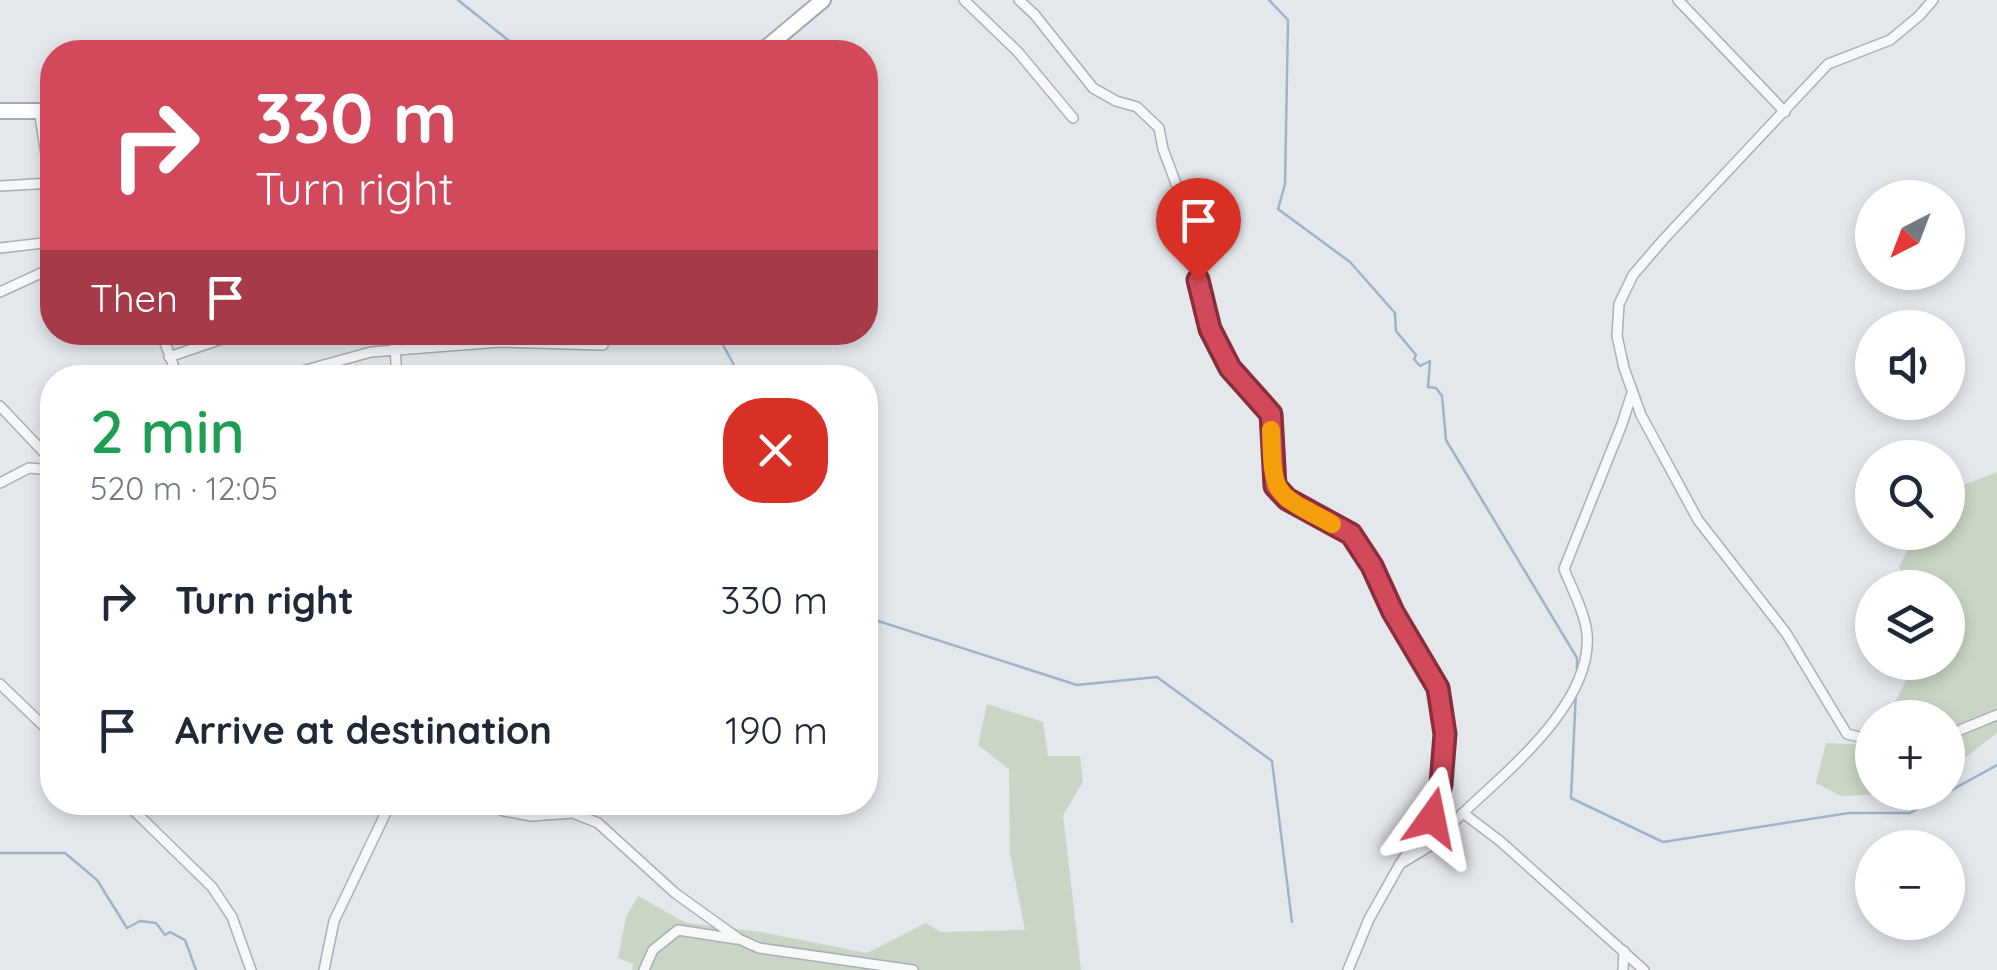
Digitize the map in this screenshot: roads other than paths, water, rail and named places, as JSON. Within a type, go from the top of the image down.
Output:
[{"type":"main road","points":[[776,40],[824,0]]},
{"type":"main road","points":[[0,110],[40,110]]},
{"type":"street","points":[[964,0],[1018,52],[1073,118]]},
{"type":"street","points":[[1019,0],[1036,15],[1093,88],[1137,107],[1158,128],[1196,237],[1198,280],[1210,329],[1230,368],[1271,414],[1275,486],[1287,499],[1351,534],[1438,688],[1445,734],[1441,784],[1432,818],[1369,918],[1348,970]]},
{"type":"street","points":[[1678,0],[1785,112]]},
{"type":"street","points":[[1855,736],[1848,734],[1786,633],[1698,520],[1632,391],[1617,336],[1620,304],[1634,275],[1828,64],[1890,40],[1933,0]]},
{"type":"street","points":[[0,186],[40,184]]},
{"type":"street","points":[[0,248],[40,243]]},
{"type":"street","points":[[0,292],[40,274]]},
{"type":"street","points":[[165,345],[172,365]]},
{"type":"street","points":[[169,357],[204,345]]},
{"type":"street","points":[[396,345],[398,365]]},
{"type":"street","points":[[324,365],[371,352],[469,345]]},
{"type":"street","points":[[1400,864],[1428,847],[1554,725],[1584,664],[1587,633],[1564,569],[1632,391]]},
{"type":"street","points":[[0,406],[40,448]]},
{"type":"street","points":[[0,483],[30,468],[40,469]]},
{"type":"street","points":[[0,684],[40,722]]},
{"type":"street","points":[[1965,728],[1997,714]]},
{"type":"street","points":[[1464,813],[1644,970]]},
{"type":"street","points":[[138,815],[212,887],[232,917],[251,970]]},
{"type":"street","points":[[324,970],[334,921],[384,815]]},
{"type":"street","points":[[578,815],[598,823],[675,893],[739,940]]},
{"type":"street","points":[[644,970],[652,950],[678,930],[739,940],[786,954],[912,970]]},
{"type":"street","points":[[1623,970],[1624,951]]},
{"type":"waterway","points":[[458,0],[508,40]]},
{"type":"waterway","points":[[1269,0],[1288,20],[1285,184],[1278,209],[1350,262],[1395,313],[1396,331],[1416,355],[1414,359],[1420,366],[1430,361],[1428,387],[1436,388],[1442,396],[1446,440],[1577,658],[1577,673]]},
{"type":"waterway","points":[[723,345],[734,365]]},
{"type":"waterway","points":[[878,621],[1077,685],[1157,677],[1272,761],[1292,922]]},
{"type":"waterway","points":[[1576,691],[1571,798],[1663,842],[1849,813],[1910,813],[1997,765]]},
{"type":"waterway","points":[[0,853],[65,853],[97,880],[127,928],[140,921],[156,923],[165,935],[170,932],[185,940],[196,970]]}]
